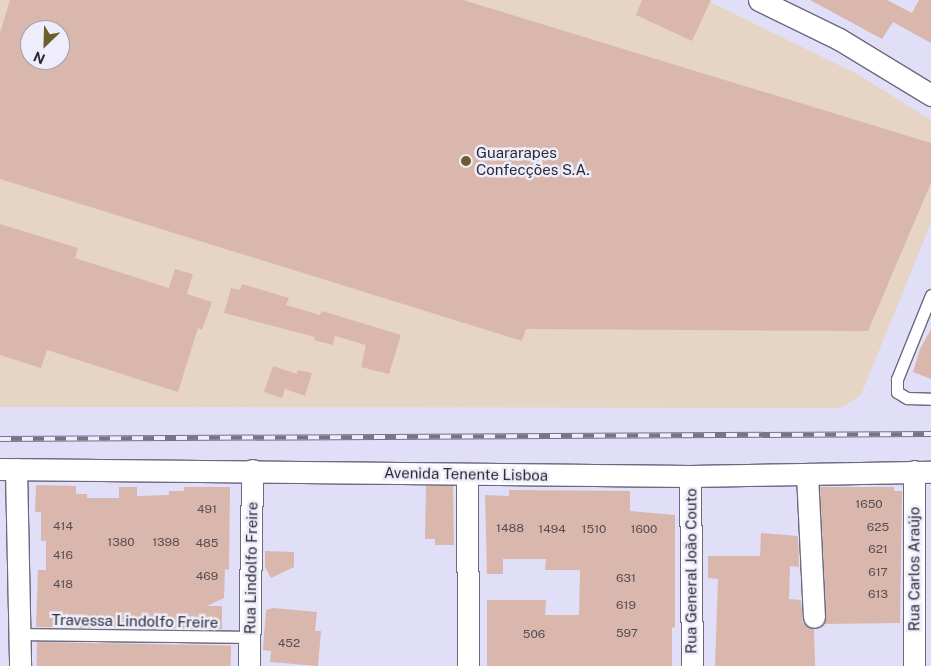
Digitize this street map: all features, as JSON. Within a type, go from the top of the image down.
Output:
[{"type":"street","points":[[759,0],[839,40],[931,95]]},
{"type":"street","points":[[8,469],[20,634],[20,666]]},
{"type":"street","name":"Avenida Tenente Lisboa","points":[[8,469],[252,470],[690,476],[922,472]]},
{"type":"street","name":"Rua Lindolfo Freire","points":[[249,666],[252,470]]},
{"type":"street","name":"Rua Carlos Araújo","points":[[914,666],[922,472]]},
{"type":"street","points":[[467,474],[468,666]]},
{"type":"street","points":[[807,474],[814,617]]},
{"type":"street","name":"Rua General João Couto","points":[[690,476],[692,666]]},
{"type":"lane","points":[[931,295],[897,379],[897,392],[907,398],[931,399]]},
{"type":"lane","name":"Travessa Lindolfo Freire","points":[[20,634],[250,637]]},
{"type":"shaded area","name":"Guararapes Confecções S.A.","points":[[0,0],[706,0],[857,74],[931,120],[931,223],[861,395],[841,408],[0,407]]},
{"type":"building","name":"Guararapes Confecções S.A.","points":[[10,0],[463,0],[931,143],[931,183],[868,331],[526,329],[522,341],[0,179],[0,33]]},
{"type":"building","points":[[642,0],[711,0],[692,41],[636,15]]},
{"type":"building","points":[[810,0],[887,0],[912,13],[919,0],[931,0],[931,43],[893,22],[882,39]]},
{"type":"building","points":[[0,224],[78,248],[75,258],[169,288],[175,269],[193,274],[187,294],[212,302],[202,330],[198,328],[178,392],[47,350],[41,368],[0,355]]},
{"type":"building","points":[[242,284],[289,298],[286,305],[320,315],[322,311],[401,335],[389,374],[361,367],[366,345],[335,336],[333,345],[314,340],[315,337],[224,313],[231,288],[240,290]]},
{"type":"building","points":[[931,329],[931,379],[913,372],[920,349]]},
{"type":"building","points":[[273,366],[297,374],[298,370],[312,373],[305,396],[285,389],[282,398],[264,392]]},
{"type":"building","points":[[36,485],[76,486],[76,494],[87,494],[87,498],[119,498],[119,487],[137,487],[137,496],[169,495],[169,491],[184,491],[184,487],[230,487],[229,570],[225,569],[224,598],[207,606],[222,606],[222,629],[36,627],[38,570],[46,570],[46,541],[41,541],[41,512],[35,512]]},
{"type":"building","points":[[426,486],[453,486],[454,545],[435,545],[435,539],[425,539]]},
{"type":"building","points":[[820,487],[894,487],[894,491],[902,491],[900,623],[824,624],[826,616]]},
{"type":"building","points":[[509,490],[630,491],[630,511],[675,515],[675,627],[672,628],[672,666],[487,666],[487,600],[546,600],[545,615],[579,615],[580,570],[545,570],[546,559],[503,559],[503,574],[487,574],[485,495],[509,496]]},
{"type":"building","points":[[761,533],[798,536],[799,567],[790,566],[789,599],[801,600],[803,623],[814,629],[815,666],[715,666],[718,579],[708,578],[708,556],[760,556]]},
{"type":"building","points":[[265,551],[294,552],[294,567],[271,578],[265,567]]},
{"type":"building","points":[[273,608],[317,612],[315,631],[321,631],[318,666],[270,662],[271,651],[263,650],[266,610]]},
{"type":"building","points":[[37,642],[231,645],[231,666],[37,666]]},
{"type":"railway","points":[[0,439],[931,434]]},
{"type":"place","name":"Guararapes Confecções S.A.","points":[[466,161]]}]
